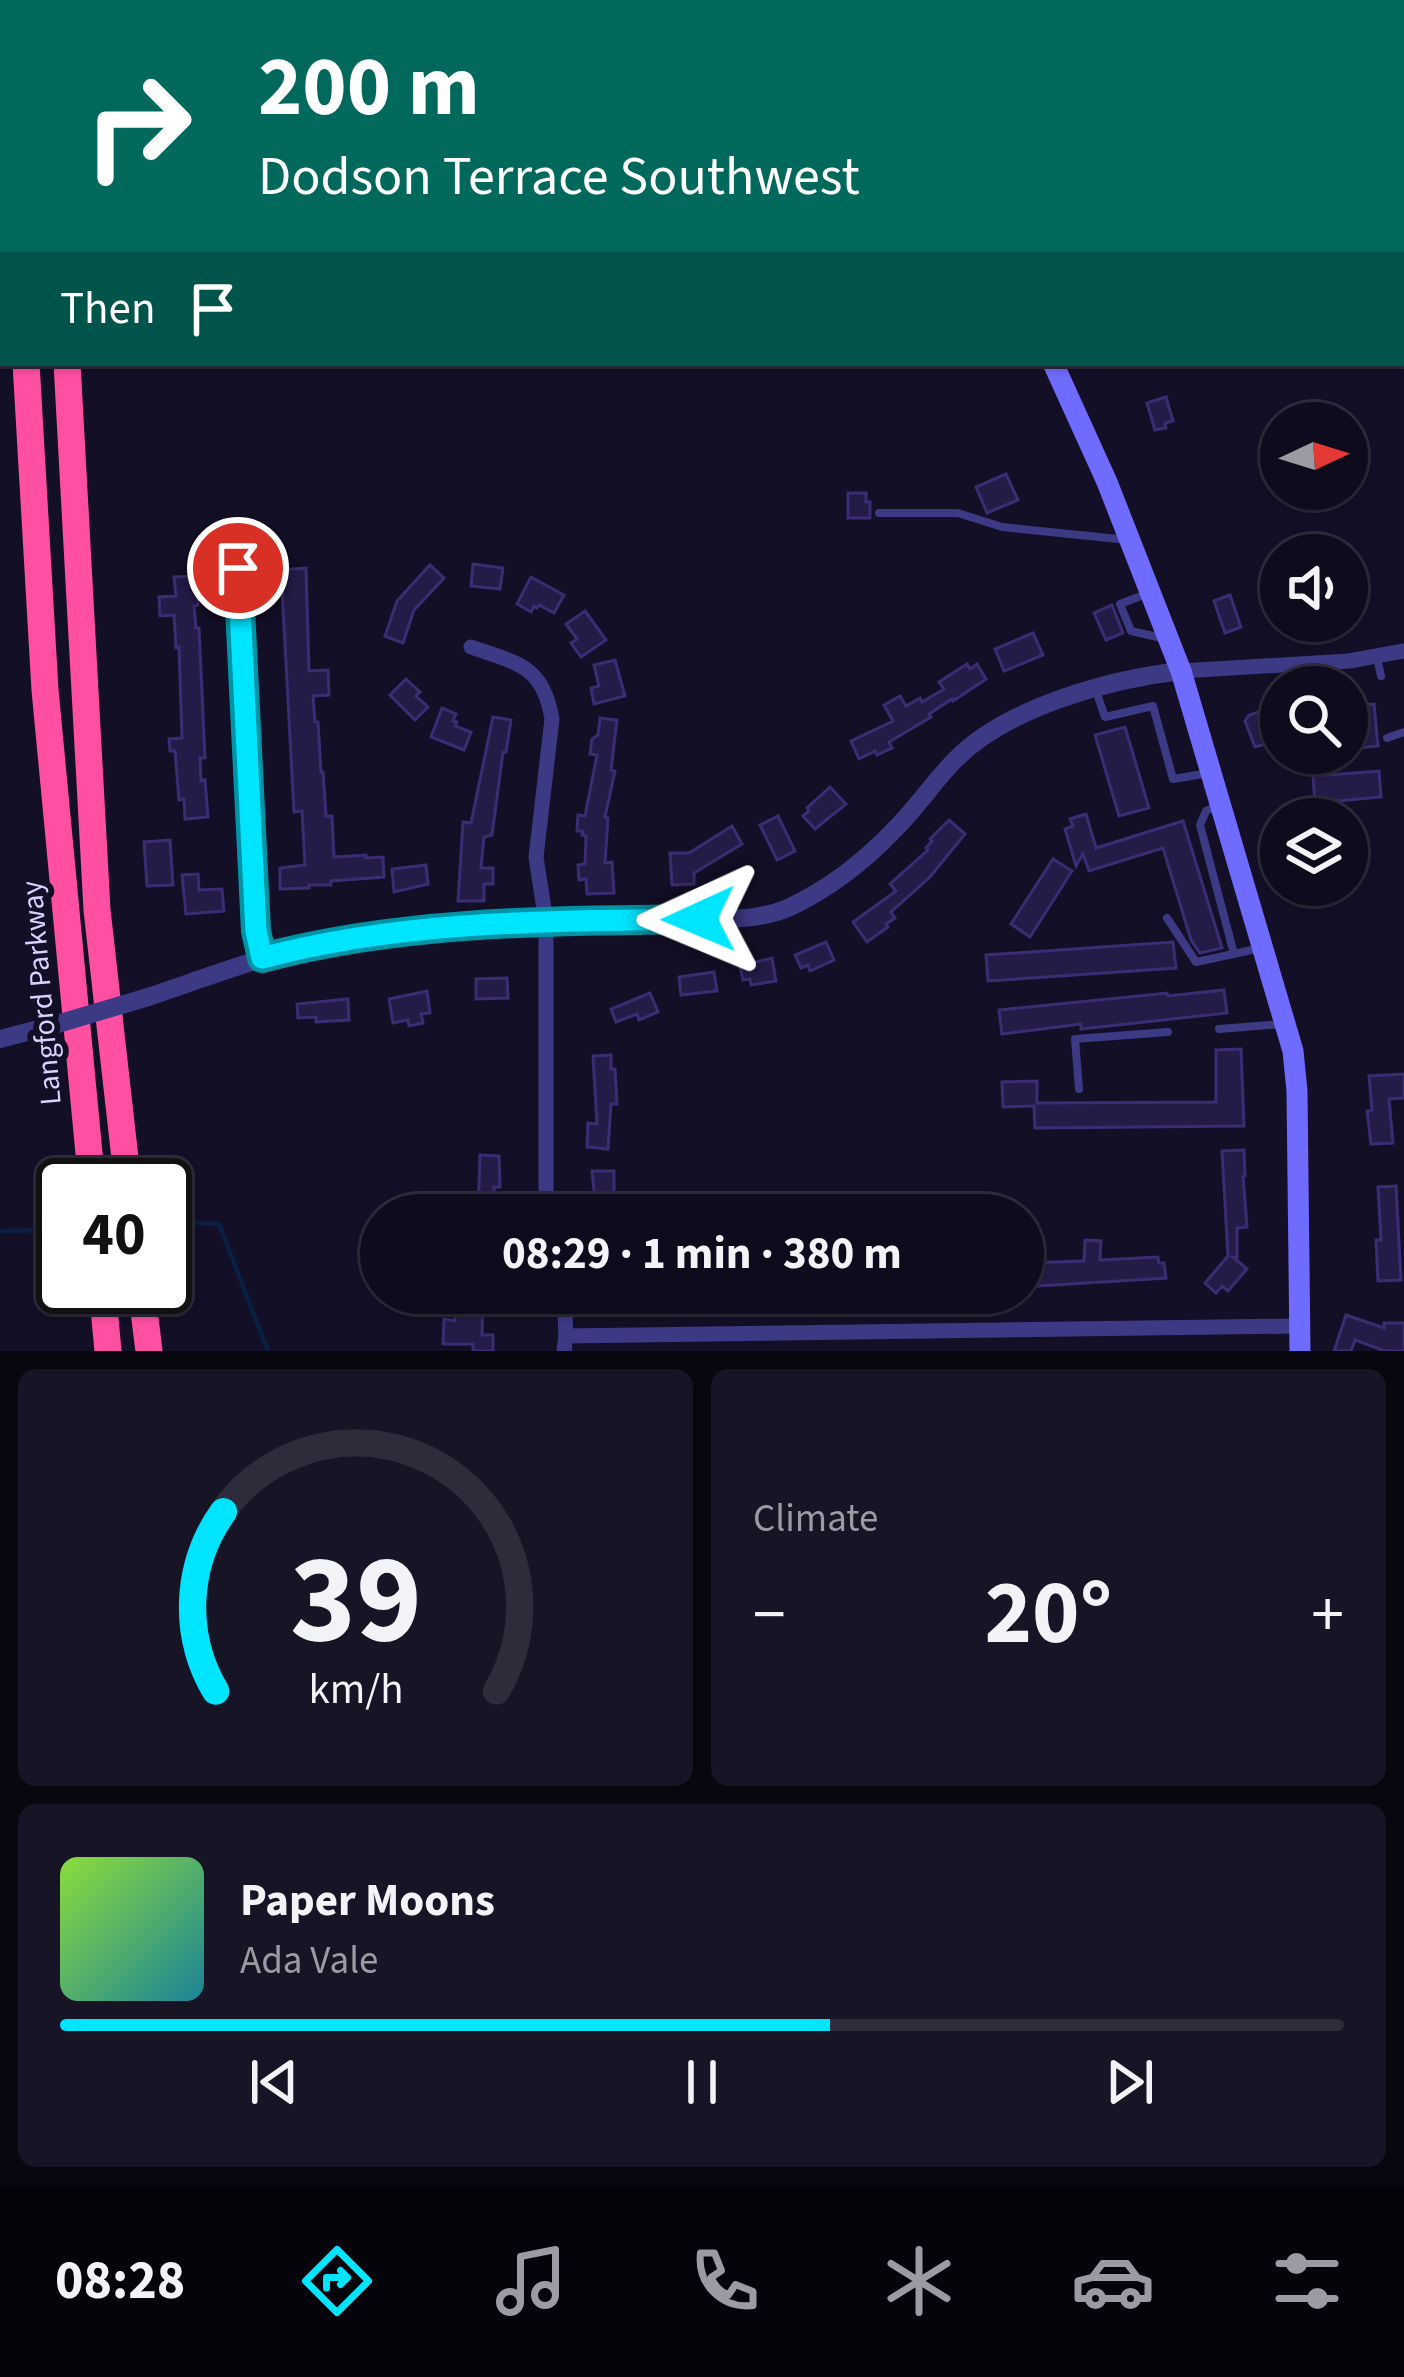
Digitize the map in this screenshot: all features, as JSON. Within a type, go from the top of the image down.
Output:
[{"type":"highway","name":"Langford Parkway","points":[[26,366],[45,690],[89,1158]]},
{"type":"highway","points":[[67,366],[97,910],[125,1158]]},
{"type":"highway","points":[[105,1314],[108,1351]]},
{"type":"highway","points":[[144,1314],[149,1351]]},
{"type":"main road","points":[[1054,366],[1181,671],[1293,1051],[1300,1351]]},
{"type":"street","points":[[238,568],[256,931],[262,958]]},
{"type":"street","points":[[471,647],[520,663],[538,678],[549,697],[552,719],[536,857],[546,922],[546,1194]]},
{"type":"street","points":[[0,1039],[145,998],[262,958],[379,933],[546,922],[741,919],[785,909],[828,886],[867,857],[958,757],[1001,724],[1051,702],[1158,674],[1349,661],[1404,651]]},
{"type":"street","points":[[564,1314],[565,1344],[892,1331],[1299,1325]]},
{"type":"street","points":[[892,1331],[892,1351]]},
{"type":"lane","points":[[880,513],[958,513],[1002,527],[1130,540]]},
{"type":"lane","points":[[1150,592],[1120,604],[1131,631],[1169,640]]},
{"type":"lane","points":[[1376,657],[1381,676]]},
{"type":"lane","points":[[1095,690],[1105,717],[1153,706],[1173,779],[1211,773]]},
{"type":"lane","points":[[1387,738],[1404,732]]},
{"type":"lane","points":[[1220,805],[1206,811],[1199,825],[1234,954]]},
{"type":"lane","points":[[1167,918],[1196,962],[1262,947]]},
{"type":"lane","points":[[1219,1029],[1285,1024]]},
{"type":"lane","points":[[1079,1089],[1075,1040],[1168,1032]]},
{"type":"building","points":[[1166,397],[1173,421],[1155,430],[1147,403]]},
{"type":"building","points":[[1006,474],[1018,500],[987,513],[976,487]]},
{"type":"building","points":[[848,493],[866,493],[870,518],[848,518]]},
{"type":"building","points":[[473,564],[503,568],[500,589],[471,586]]},
{"type":"building","points":[[430,565],[444,578],[414,610],[403,643],[385,636],[397,601]]},
{"type":"building","points":[[306,568],[309,671],[328,670],[329,695],[313,696],[334,857],[383,857],[384,877],[280,889],[280,868],[305,865],[302,811],[294,812],[281,570]]},
{"type":"building","points":[[196,576],[205,758],[200,758],[201,781],[205,780],[208,817],[185,819],[169,739],[182,738],[179,647],[174,615],[160,616],[159,597],[176,596],[174,577]]},
{"type":"building","points":[[531,577],[564,595],[554,613],[539,605],[531,612],[517,604]]},
{"type":"building","points":[[1230,595],[1241,627],[1225,633],[1214,601]]},
{"type":"building","points":[[1112,605],[1123,633],[1106,640],[1094,613]]},
{"type":"building","points":[[585,611],[606,640],[581,657],[571,643],[577,639],[566,624]]},
{"type":"building","points":[[1033,633],[1043,655],[1004,671],[995,649]]},
{"type":"building","points":[[615,660],[625,696],[594,704],[591,688],[599,686],[594,665]]},
{"type":"building","points":[[967,664],[970,669],[977,664],[986,679],[889,742],[892,748],[859,759],[851,741],[893,721],[884,705],[900,696],[906,706],[920,698],[922,702],[944,689],[939,682]]},
{"type":"building","points":[[406,679],[428,707],[415,720],[390,695]]},
{"type":"building","points":[[1368,704],[1374,704],[1378,746],[1368,747]]},
{"type":"building","points":[[442,708],[456,714],[455,726],[471,732],[464,750],[431,737]]},
{"type":"building","points":[[1260,712],[1260,746],[1255,747],[1245,721]]},
{"type":"building","points":[[493,717],[511,720],[492,835],[484,837],[481,868],[493,868],[493,884],[484,884],[484,901],[458,901],[463,822],[471,823]]},
{"type":"building","points":[[600,718],[617,720],[611,770],[615,771],[605,817],[605,863],[612,862],[614,893],[587,894],[586,879],[579,880],[586,836],[577,831],[578,815],[585,816],[597,755],[590,754],[592,739],[598,735]]},
{"type":"building","points":[[1125,727],[1149,808],[1119,816],[1095,735]]},
{"type":"building","points":[[1379,771],[1381,797],[1315,798],[1313,776]]},
{"type":"building","points":[[830,787],[846,804],[815,829],[803,816]]},
{"type":"building","points":[[1086,814],[1096,848],[1183,821],[1222,948],[1200,953],[1191,940],[1163,848],[1089,871],[1083,854],[1076,866],[1065,829],[1073,826],[1070,819]]},
{"type":"building","points":[[778,816],[795,851],[777,860],[760,825]]},
{"type":"building","points":[[949,820],[965,834],[930,877],[891,912],[895,918],[888,927],[867,942],[853,922],[896,891],[890,884],[928,850],[930,839]]},
{"type":"building","points":[[732,826],[742,844],[694,873],[694,884],[672,885],[670,853],[689,853]]},
{"type":"building","points":[[170,840],[173,885],[147,886],[144,842]]},
{"type":"building","points":[[1053,859],[1072,871],[1030,937],[1011,924]]},
{"type":"building","points":[[426,865],[428,884],[394,892],[392,869]]},
{"type":"building","points":[[198,874],[199,890],[222,889],[224,911],[186,914],[182,875]]},
{"type":"building","points":[[826,942],[834,960],[810,971],[808,965],[801,968],[795,955]]},
{"type":"building","points":[[1173,942],[1176,968],[988,981],[986,955]]},
{"type":"building","points":[[772,958],[776,981],[751,985],[750,979],[743,980],[740,966]]},
{"type":"building","points":[[714,972],[717,991],[681,995],[679,977]]},
{"type":"building","points":[[507,978],[508,998],[476,999],[476,979]]},
{"type":"building","points":[[1224,990],[1227,1013],[1002,1034],[999,1010]]},
{"type":"building","points":[[427,991],[430,1013],[421,1014],[423,1023],[393,1023],[389,999]]},
{"type":"building","points":[[650,993],[658,1012],[616,1022],[611,1009]]},
{"type":"building","points":[[348,999],[349,1020],[298,1018],[297,1004]]},
{"type":"building","points":[[1241,1049],[1244,1126],[1035,1128],[1034,1106],[1003,1107],[1002,1082],[1037,1081],[1037,1103],[1216,1102],[1216,1050]]},
{"type":"building","points":[[611,1055],[617,1104],[611,1104],[608,1149],[587,1147],[588,1123],[597,1124],[593,1056]]},
{"type":"building","points":[[1404,1074],[1404,1098],[1389,1099],[1393,1143],[1371,1144],[1369,1076]]},
{"type":"building","points":[[1244,1150],[1247,1227],[1237,1228],[1237,1257],[1233,1257],[1247,1269],[1228,1291],[1222,1286],[1216,1293],[1205,1283],[1228,1256],[1222,1151]]},
{"type":"building","points":[[480,1155],[499,1156],[500,1187],[494,1187],[494,1194],[479,1194]]},
{"type":"building","points":[[592,1171],[614,1171],[614,1194],[594,1194]]},
{"type":"building","points":[[1396,1186],[1401,1280],[1378,1281],[1378,1187]]},
{"type":"building","points":[[1085,1240],[1101,1241],[1100,1260],[1158,1257],[1166,1278],[1044,1286],[1044,1262],[1084,1261]]},
{"type":"building","points":[[455,1314],[482,1314],[482,1335],[493,1335],[493,1351],[473,1351],[473,1344],[443,1344],[444,1319],[455,1321]]},
{"type":"building","points":[[1346,1315],[1384,1328],[1384,1323],[1404,1323],[1404,1351],[1385,1351],[1355,1340],[1351,1351],[1334,1351]]},
{"type":"waterway","points":[[192,1222],[219,1224],[268,1351]]},
{"type":"waterway","points":[[0,1231],[36,1230]]},
{"type":"route","points":[[238,568],[256,931],[262,958],[379,933],[546,922],[699,919]]}]
